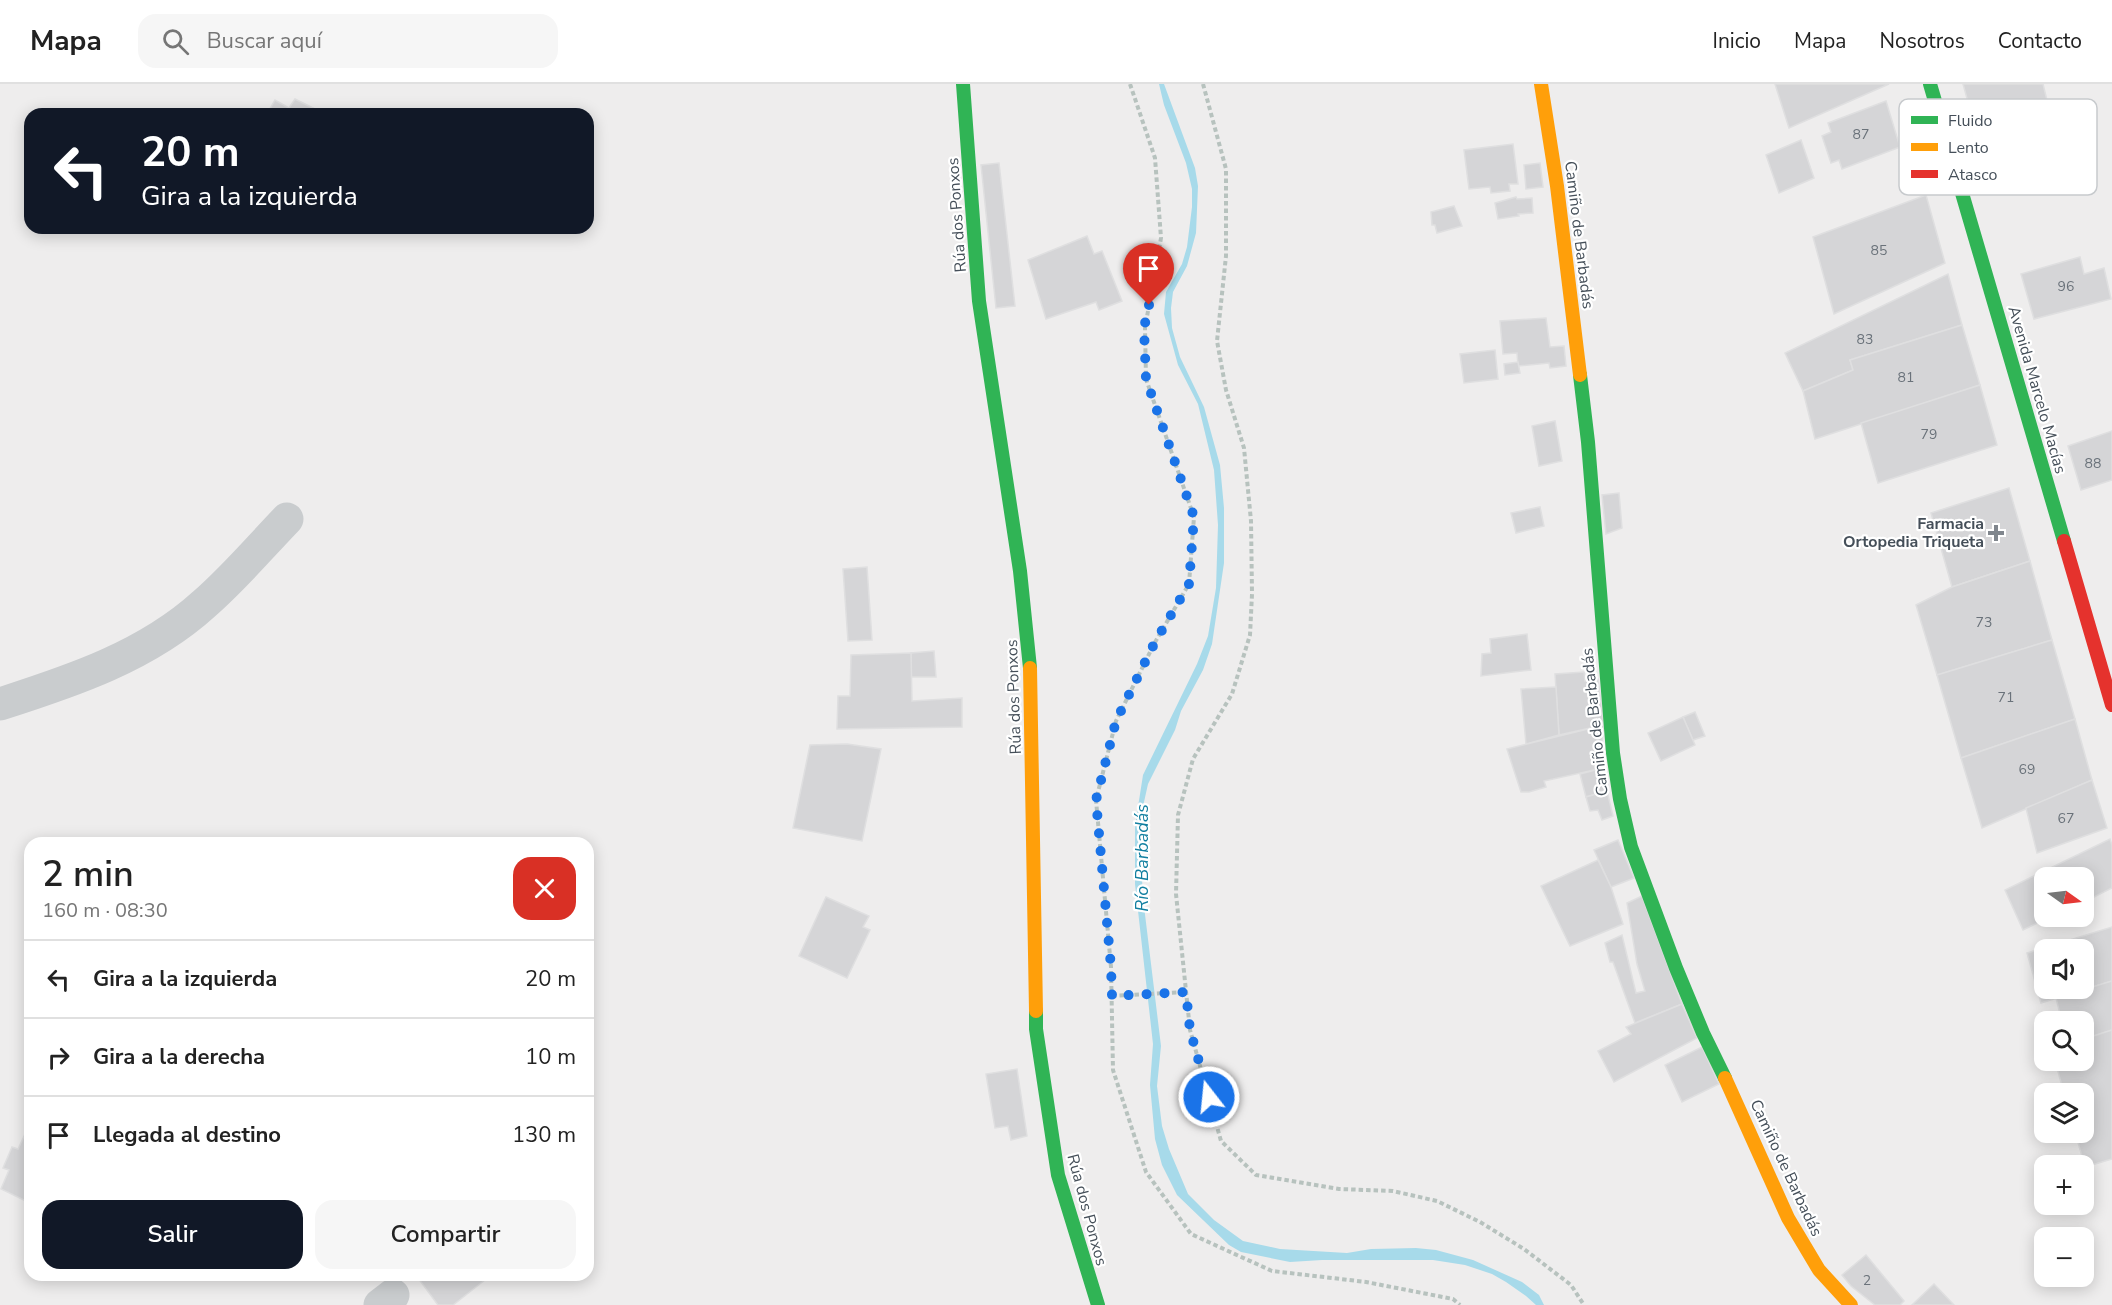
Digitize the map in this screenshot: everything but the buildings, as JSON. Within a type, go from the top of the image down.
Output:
[{"type":"street","name":"Rúa dos Ponxos","points":[[963,84],[969,129],[970,190],[979,297],[1027,615],[1030,661],[1036,1029],[1058,1174],[1098,1305]]},
{"type":"street","name":"Camiño de Barbadás","points":[[1541,84],[1557,186],[1588,442],[1613,753],[1631,847],[1703,1033],[1746,1122],[1788,1218],[1819,1270],[1851,1305]]},
{"type":"street","name":"Avenida Marcelo Macías","points":[[1930,84],[1934,99]]},
{"type":"street","name":"Avenida Marcelo Macías","points":[[1963,195],[2112,705]]},
{"type":"street","points":[[0,704],[88,674],[125,657],[172,629],[225,584],[287,519]]},
{"type":"path","points":[[1130,84],[1155,158],[1161,238],[1144,328],[1146,379],[1194,517],[1189,584],[1154,644],[1116,721],[1096,800],[1111,967],[1113,1070],[1146,1172],[1191,1234],[1272,1271],[1366,1282],[1453,1299],[1460,1305]]},
{"type":"path","points":[[1203,84],[1226,169],[1226,256],[1217,341],[1226,390],[1244,448],[1251,521],[1252,594],[1250,635],[1232,694],[1193,759],[1178,815],[1176,894],[1190,1030],[1221,1142],[1256,1174],[1339,1189],[1393,1191],[1437,1201],[1480,1222],[1524,1249],[1571,1285],[1584,1305]]},
{"type":"path","points":[[1112,996],[1186,992]]},
{"type":"water","points":[[1159,84],[1164,84],[1195,168],[1198,186],[1196,233],[1187,266],[1173,292],[1172,328],[1180,357],[1204,407],[1220,465],[1224,508],[1224,563],[1212,644],[1203,670],[1181,711],[1175,730],[1148,784],[1142,811],[1140,840],[1143,898],[1161,1046],[1157,1086],[1162,1126],[1169,1149],[1188,1194],[1214,1220],[1243,1241],[1280,1249],[1347,1253],[1371,1249],[1436,1250],[1473,1260],[1522,1282],[1539,1295],[1544,1305],[1536,1305],[1492,1274],[1465,1265],[1433,1260],[1290,1262],[1241,1252],[1229,1245],[1177,1195],[1162,1165],[1155,1139],[1150,1085],[1153,1044],[1135,884],[1135,826],[1143,775],[1197,664],[1208,636],[1216,588],[1218,525],[1214,470],[1198,404],[1178,365],[1164,314],[1166,292],[1182,264],[1187,247],[1192,189],[1186,163],[1164,105]]},
{"type":"traffic: fast","points":[[963,84],[979,301],[1020,571],[1030,668]]},
{"type":"traffic: fast","points":[[1930,84],[1934,99]]},
{"type":"traffic: fast","points":[[1963,195],[2064,541]]},
{"type":"traffic: fast","points":[[1580,375],[1588,442],[1613,753],[1620,799],[1631,847],[1676,968],[1725,1078]]},
{"type":"traffic: fast","points":[[1036,1011],[1036,1029],[1058,1175],[1098,1305]]},
{"type":"traffic: slow","points":[[1541,84],[1557,186],[1580,375]]},
{"type":"traffic: slow","points":[[1030,668],[1036,1011]]},
{"type":"traffic: slow","points":[[1725,1078],[1788,1218],[1819,1270],[1851,1305]]},
{"type":"traffic: jam","points":[[2064,541],[2112,705]]},
{"type":"place","name":"Farmacia Ortopedia Triqueta","points":[[1996,533]]},
{"type":"route","points":[[1149,305],[1144,328],[1146,379],[1194,517],[1189,584],[1154,644],[1116,721],[1096,800],[1112,996],[1186,992],[1190,1030],[1209,1097]]},
{"type":"water label","name":"Río Barbadás","points":[[1142,858]]}]
